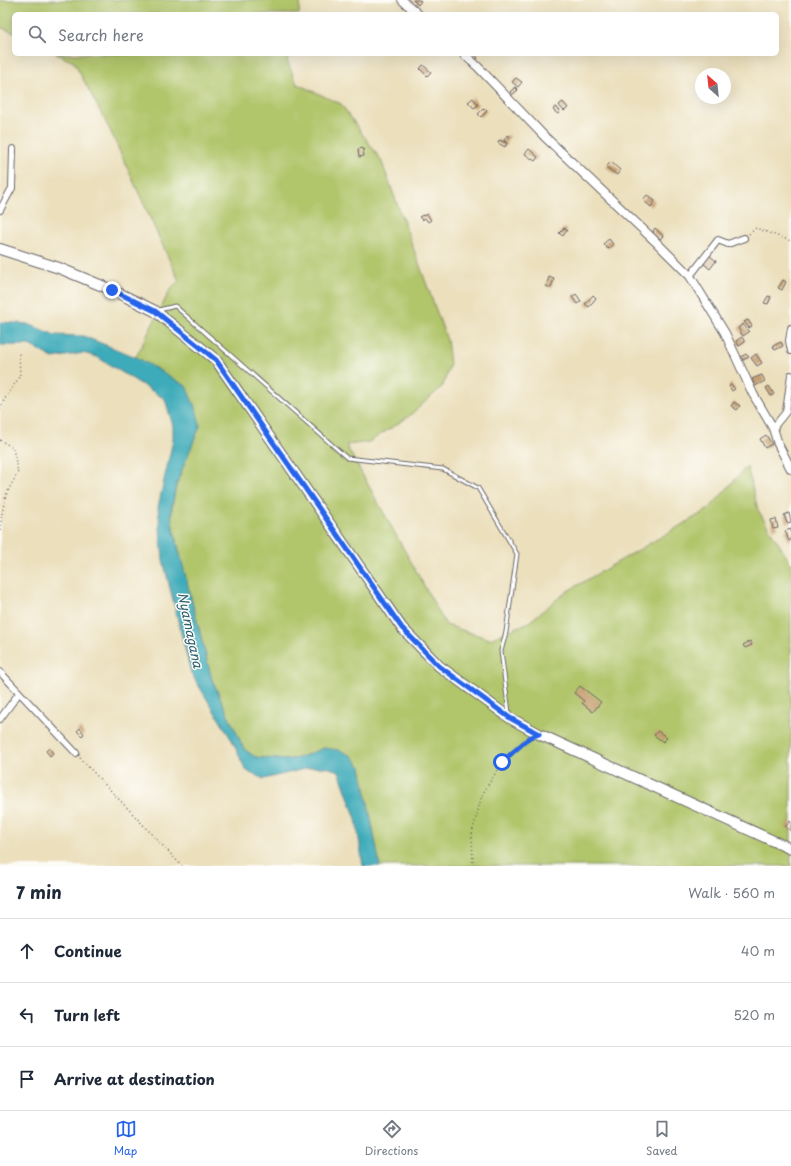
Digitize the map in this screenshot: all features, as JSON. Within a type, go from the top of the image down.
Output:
[{"type":"main road","points":[[0,249],[59,268],[105,287],[155,311],[216,360],[402,628],[439,666],[510,718],[539,734],[791,849]]},
{"type":"street","points":[[402,0],[416,12]]},
{"type":"street","points":[[466,56],[545,137],[690,276],[725,333],[753,394],[773,428],[778,444],[791,469]]},
{"type":"street","points":[[0,210],[12,188],[13,149]]},
{"type":"street","points":[[690,276],[718,240],[728,244],[744,238]]},
{"type":"street","points":[[791,328],[789,341],[791,351]]},
{"type":"street","points":[[773,428],[786,412],[791,375]]},
{"type":"street","points":[[0,672],[76,754]]},
{"type":"street","points":[[0,719],[19,693]]},
{"type":"lane","points":[[155,311],[175,306],[347,458],[443,469],[478,488],[517,554],[506,632],[501,651],[510,718]]},
{"type":"path","points":[[744,238],[756,228],[791,241]]},
{"type":"path","points":[[0,409],[4,400],[20,376],[19,352]]},
{"type":"path","points":[[0,440],[13,448],[18,472],[6,495],[0,531]]},
{"type":"path","points":[[473,866],[472,833],[482,795],[502,762],[529,738],[539,734]]},
{"type":"path","points":[[76,754],[182,866]]},
{"type":"green space","points":[[0,0],[300,0],[299,12],[12,12],[12,32],[0,27]]},
{"type":"green space","points":[[60,56],[288,56],[287,61],[297,84],[341,104],[381,160],[447,340],[450,364],[443,386],[408,417],[369,442],[346,445],[446,625],[490,639],[529,622],[566,592],[709,509],[747,466],[758,510],[791,564],[791,866],[380,866],[361,767],[324,748],[299,758],[285,760],[255,757],[244,749],[212,680],[172,523],[172,510],[180,473],[200,426],[186,386],[136,357],[171,288],[179,281],[109,128],[74,62]]},
{"type":"water","name":"Nyamagana","points":[[0,322],[28,324],[55,335],[83,336],[136,357],[186,386],[197,412],[200,426],[177,482],[171,509],[172,523],[212,680],[244,749],[255,757],[285,760],[299,758],[324,748],[339,750],[352,756],[361,767],[380,866],[363,866],[356,819],[339,771],[326,767],[312,767],[264,779],[250,773],[245,769],[233,742],[191,673],[163,560],[158,507],[173,440],[173,426],[165,399],[97,357],[83,353],[53,358],[29,345],[1,345]]},
{"type":"building","points":[[413,0],[420,0],[421,1],[418,5]]},
{"type":"building","points":[[468,56],[476,56],[478,58],[474,62]]},
{"type":"building","points":[[423,65],[431,72],[427,76],[420,69]]},
{"type":"building","points":[[516,78],[522,82],[518,87],[512,82]]},
{"type":"building","points":[[515,87],[518,90],[512,95],[510,92]]},
{"type":"building","points":[[473,98],[478,105],[474,108],[468,102]]},
{"type":"building","points":[[563,102],[568,108],[564,111],[559,105]]},
{"type":"building","points":[[555,107],[560,111],[558,114],[553,110]]},
{"type":"building","points":[[484,108],[487,111],[481,117],[478,114]]},
{"type":"building","points":[[507,135],[510,136],[506,142],[504,141]]},
{"type":"building","points":[[499,140],[507,143],[505,147],[498,143]]},
{"type":"building","points":[[363,148],[364,156],[359,157],[358,149]]},
{"type":"building","points":[[529,149],[538,157],[535,161],[525,154]]},
{"type":"building","points":[[611,162],[620,170],[617,175],[606,167]]},
{"type":"building","points":[[647,195],[655,201],[651,207],[643,200]]},
{"type":"building","points":[[427,214],[431,220],[428,222],[425,218],[422,220],[419,217],[424,216]]},
{"type":"building","points":[[564,228],[567,230],[563,236],[559,233]]},
{"type":"building","points":[[655,228],[663,236],[660,239],[653,233]]},
{"type":"building","points":[[609,239],[613,244],[608,249],[603,244]]},
{"type":"building","points":[[709,255],[716,261],[710,269],[703,263]]},
{"type":"building","points":[[549,277],[554,279],[551,288],[546,286]]},
{"type":"building","points":[[783,280],[786,282],[782,290],[778,288]]},
{"type":"building","points":[[576,294],[581,301],[577,304],[572,297]]},
{"type":"building","points":[[593,295],[596,298],[589,307],[585,304]]},
{"type":"building","points":[[768,296],[771,297],[768,304],[764,303]]},
{"type":"building","points":[[748,320],[752,326],[749,328],[744,322]]},
{"type":"building","points":[[743,324],[749,332],[743,336],[738,328]]},
{"type":"building","points":[[742,337],[745,342],[739,346],[736,341]]},
{"type":"building","points":[[781,342],[783,346],[775,350],[773,346]]},
{"type":"building","points":[[746,354],[749,357],[743,360],[741,357]]},
{"type":"building","points":[[756,354],[762,363],[757,366],[751,358]]},
{"type":"building","points":[[762,375],[765,381],[755,386],[752,379]]},
{"type":"building","points":[[731,384],[735,389],[732,391],[729,386]]},
{"type":"building","points":[[769,386],[774,394],[771,396],[766,388]]},
{"type":"building","points":[[734,402],[740,406],[737,410],[731,406]]},
{"type":"building","points":[[766,435],[772,444],[765,448],[760,439]]},
{"type":"building","points":[[789,513],[791,522],[787,523],[784,515]]},
{"type":"building","points":[[776,519],[778,528],[773,529],[771,520]]},
{"type":"building","points":[[791,529],[791,540],[789,541],[785,531]]},
{"type":"building","points":[[750,641],[752,645],[745,648],[743,645]]},
{"type":"building","points":[[580,686],[601,702],[593,712],[582,703],[584,701],[574,693]]},
{"type":"building","points":[[80,728],[84,734],[82,736],[77,731]]},
{"type":"building","points":[[658,731],[667,738],[663,742],[654,735]]},
{"type":"building","points":[[49,748],[53,753],[50,756],[46,751]]},
{"type":"building","points":[[790,821],[791,822],[791,831],[785,827]]},
{"type":"route","points":[[112,290],[155,311],[216,360],[402,628],[439,666],[510,718],[539,734],[529,738],[502,762]]}]
